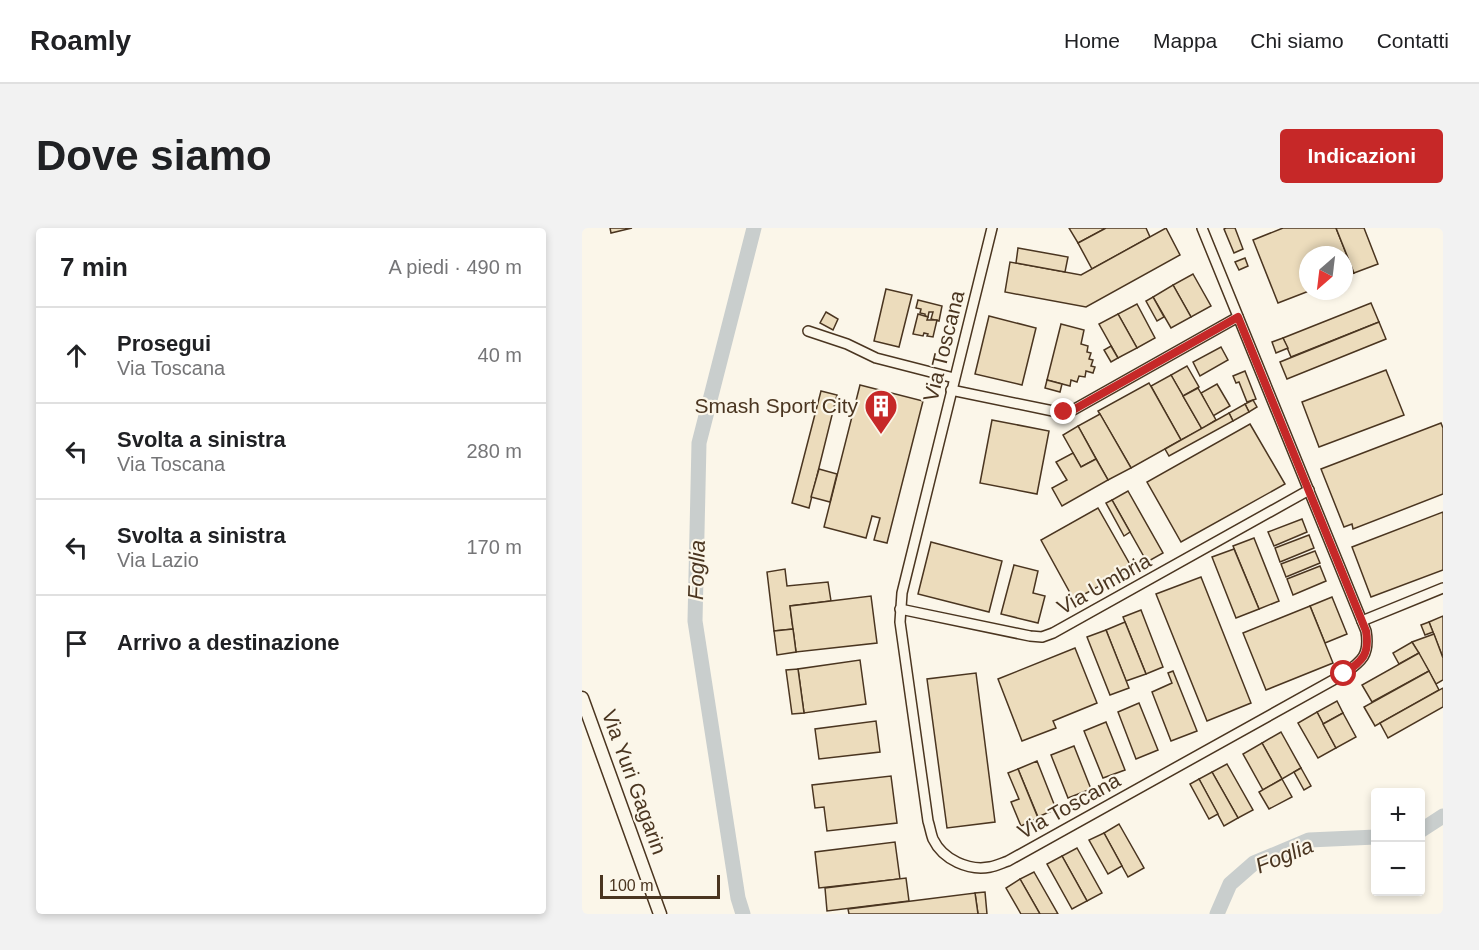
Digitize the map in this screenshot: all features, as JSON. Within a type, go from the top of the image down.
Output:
[{"type":"main road","name":"Via Yuri Gagarin","points":[[582,698],[660,914]]},
{"type":"street","name":"Via Toscana","points":[[993,228],[951,390],[900,609],[928,821],[934,841],[943,853],[956,862],[972,867],[990,867],[1008,861],[1344,674],[1359,663],[1365,654],[1368,643],[1366,631],[1202,228]]},
{"type":"street","points":[[951,390],[1053,411],[1073,410],[1238,317]]},
{"type":"street","points":[[808,331],[847,344],[876,358],[954,378]]},
{"type":"street","name":"Via Umbria","points":[[900,609],[1042,637],[1053,633],[1309,490]]},
{"type":"street","points":[[1362,621],[1443,588]]},
{"type":"building","points":[[610,228],[632,228],[611,233]]},
{"type":"building","points":[[1069,228],[1106,228],[1078,243]]},
{"type":"building","points":[[1106,228],[1146,228],[1150,237],[1092,269],[1078,243]]},
{"type":"building","points":[[1166,228],[1180,255],[1086,307],[1005,292],[1010,262],[1081,275]]},
{"type":"building","points":[[1235,228],[1243,249],[1234,253],[1224,229]]},
{"type":"building","points":[[1283,228],[1336,228],[1343,246],[1299,246],[1299,295],[1278,303],[1253,240]]},
{"type":"building","points":[[1336,228],[1364,228],[1378,264],[1354,273],[1353,246],[1343,246]]},
{"type":"building","points":[[1018,248],[1068,257],[1065,272],[1016,263]]},
{"type":"building","points":[[1245,258],[1248,266],[1239,270],[1235,262]]},
{"type":"building","points":[[1193,274],[1211,306],[1191,317],[1173,285]]},
{"type":"building","points":[[1173,285],[1191,317],[1171,328],[1153,297]]},
{"type":"building","points":[[886,289],[912,295],[899,347],[874,341]]},
{"type":"building","points":[[1153,297],[1164,317],[1157,321],[1146,301]]},
{"type":"building","points":[[918,300],[942,306],[939,321],[931,319],[933,312],[929,312],[928,317],[920,313],[921,309],[916,308]]},
{"type":"building","points":[[1371,303],[1379,322],[1291,357],[1283,338]]},
{"type":"building","points":[[1137,304],[1155,338],[1137,348],[1118,314]]},
{"type":"building","points":[[826,312],[838,319],[833,330],[820,323]]},
{"type":"building","points":[[918,314],[928,317],[927,320],[937,320],[933,337],[924,333],[923,336],[913,334]]},
{"type":"building","points":[[1118,314],[1137,348],[1118,358],[1099,324]]},
{"type":"building","points":[[989,316],[1036,328],[1022,385],[975,374]]},
{"type":"building","points":[[1379,322],[1386,339],[1287,379],[1280,362]]},
{"type":"building","points":[[1061,324],[1084,330],[1081,344],[1088,346],[1087,352],[1091,353],[1089,359],[1093,360],[1091,366],[1095,367],[1093,373],[1086,371],[1085,377],[1079,376],[1077,382],[1071,380],[1070,386],[1047,380]]},
{"type":"building","points":[[1283,338],[1288,348],[1276,353],[1272,342]]},
{"type":"building","points":[[1111,346],[1118,358],[1111,362],[1104,350]]},
{"type":"building","points":[[1221,347],[1228,360],[1200,376],[1193,362]]},
{"type":"building","points":[[1187,366],[1199,387],[1183,396],[1171,375]]},
{"type":"building","points":[[1386,370],[1404,415],[1319,447],[1302,402]]},
{"type":"building","points":[[1245,371],[1256,399],[1247,402],[1239,382],[1236,383],[1233,376]]},
{"type":"building","points":[[1171,375],[1202,429],[1181,440],[1151,386]]},
{"type":"building","points":[[1047,380],[1062,384],[1060,392],[1045,388]]},
{"type":"building","points":[[1149,383],[1181,440],[1131,468],[1098,411]]},
{"type":"building","points":[[1217,384],[1230,406],[1213,416],[1201,393]]},
{"type":"building","name":"Smash Sport City","points":[[860,385],[923,401],[887,543],[874,540],[880,518],[872,516],[866,538],[824,527]]},
{"type":"building","points":[[1198,388],[1216,420],[1202,429],[1183,396]]},
{"type":"building","points":[[821,391],[837,395],[809,508],[792,503]]},
{"type":"building","points":[[1253,400],[1257,407],[1249,412],[1245,404]]},
{"type":"building","points":[[1245,404],[1249,412],[1233,421],[1229,413]]},
{"type":"building","points":[[1229,413],[1233,421],[1169,456],[1165,449]]},
{"type":"building","points":[[1100,414],[1131,468],[1108,480],[1078,426]]},
{"type":"building","points":[[992,420],[1049,431],[1037,494],[980,483]]},
{"type":"building","points":[[1441,423],[1443,428],[1443,494],[1353,529],[1352,524],[1344,527],[1321,469]]},
{"type":"building","points":[[1250,424],[1285,484],[1181,542],[1147,482]]},
{"type":"building","points":[[1078,426],[1096,459],[1081,467],[1063,435]]},
{"type":"building","points":[[1073,453],[1081,467],[1096,459],[1108,480],[1062,506],[1052,488],[1067,480],[1056,462]]},
{"type":"building","points":[[819,469],[837,474],[830,502],[811,497]]},
{"type":"building","points":[[1128,491],[1163,553],[1147,562],[1112,500]]},
{"type":"building","points":[[1112,500],[1130,532],[1124,536],[1106,503]]},
{"type":"building","points":[[1098,508],[1132,568],[1074,600],[1041,540]]},
{"type":"building","points":[[1443,512],[1443,570],[1371,597],[1352,547]]},
{"type":"building","points":[[1302,519],[1307,532],[1274,546],[1268,532]]},
{"type":"building","points":[[1309,535],[1314,548],[1280,562],[1275,548]]},
{"type":"building","points":[[1254,538],[1279,601],[1259,609],[1233,546]]},
{"type":"building","points":[[931,542],[1002,561],[989,612],[918,594]]},
{"type":"building","points":[[1234,549],[1259,609],[1236,618],[1212,557]]},
{"type":"building","points":[[1315,551],[1320,563],[1286,577],[1281,564]]},
{"type":"building","points":[[1014,565],[1038,571],[1033,593],[1045,596],[1038,623],[1001,614]]},
{"type":"building","points":[[1320,566],[1326,581],[1293,595],[1287,579]]},
{"type":"building","points":[[785,569],[787,586],[828,582],[831,601],[790,606],[793,629],[774,631],[767,572]]},
{"type":"building","points":[[1201,577],[1251,703],[1207,721],[1156,594]]},
{"type":"building","points":[[871,596],[877,643],[796,652],[790,606]]},
{"type":"building","points":[[1332,597],[1347,634],[1325,643],[1310,606]]},
{"type":"building","points":[[1310,606],[1333,663],[1266,690],[1243,633]]},
{"type":"building","points":[[1141,610],[1163,667],[1146,674],[1123,617]]},
{"type":"building","points":[[1443,616],[1443,658],[1429,622]]},
{"type":"building","points":[[1125,622],[1146,674],[1126,681],[1106,630]]},
{"type":"building","points":[[1429,622],[1433,632],[1425,635],[1421,625]]},
{"type":"building","points":[[793,629],[796,652],[777,655],[774,631]]},
{"type":"building","points":[[1106,630],[1129,688],[1110,695],[1087,637]]},
{"type":"building","points":[[1434,634],[1443,658],[1443,680],[1436,684],[1412,642]]},
{"type":"building","points":[[1412,642],[1419,653],[1399,664],[1393,653]]},
{"type":"building","points":[[1075,648],[1097,703],[1053,721],[1056,728],[1022,741],[998,679]]},
{"type":"building","points":[[1419,653],[1429,671],[1372,702],[1362,685]]},
{"type":"building","points":[[860,660],[866,704],[804,713],[798,669]]},
{"type":"building","points":[[798,669],[804,713],[792,714],[786,670]]},
{"type":"building","points":[[1173,671],[1197,731],[1171,741],[1152,692],[1172,683],[1168,673]]},
{"type":"building","points":[[1429,671],[1439,690],[1375,726],[1364,707]]},
{"type":"building","points":[[976,673],[995,822],[947,828],[927,679]]},
{"type":"building","points":[[1443,688],[1443,707],[1388,738],[1380,723]]},
{"type":"building","points":[[1337,701],[1343,713],[1323,724],[1317,712]]},
{"type":"building","points":[[1139,703],[1158,750],[1136,759],[1118,712]]},
{"type":"building","points":[[1317,712],[1336,748],[1318,758],[1298,723]]},
{"type":"building","points":[[1343,713],[1356,737],[1336,748],[1323,724]]},
{"type":"building","points":[[876,721],[880,752],[819,759],[815,729]]},
{"type":"building","points":[[1106,722],[1125,770],[1103,778],[1084,731]]},
{"type":"building","points":[[1281,732],[1301,768],[1282,779],[1262,743]]},
{"type":"building","points":[[1262,743],[1282,779],[1263,790],[1243,754]]},
{"type":"building","points":[[1074,746],[1091,789],[1068,798],[1051,755]]},
{"type":"building","points":[[1037,761],[1056,809],[1038,817],[1018,769]]},
{"type":"building","points":[[1227,764],[1253,810],[1238,818],[1212,772]]},
{"type":"building","points":[[1301,768],[1311,786],[1304,790],[1294,772]]},
{"type":"building","points":[[1018,769],[1038,818],[1021,826],[1011,802],[1019,799],[1008,773]]},
{"type":"building","points":[[1212,772],[1238,818],[1224,826],[1199,779]]},
{"type":"building","points":[[891,776],[897,823],[827,831],[824,807],[815,808],[812,785]]},
{"type":"building","points":[[1199,779],[1218,814],[1209,819],[1190,784]]},
{"type":"building","points":[[1282,779],[1292,797],[1269,809],[1259,792]]},
{"type":"building","points":[[1119,824],[1144,868],[1128,877],[1104,833]]},
{"type":"building","points":[[1104,833],[1122,866],[1108,874],[1089,840]]},
{"type":"building","points":[[895,842],[900,879],[819,888],[815,852]]},
{"type":"building","points":[[1077,848],[1102,893],[1087,901],[1062,856]]},
{"type":"building","points":[[1062,856],[1087,901],[1072,909],[1047,864]]},
{"type":"building","points":[[1034,872],[1058,914],[1040,914],[1020,879]]},
{"type":"building","points":[[906,878],[909,901],[827,911],[825,888]]},
{"type":"building","points":[[1020,879],[1040,914],[1021,914],[1006,888]]},
{"type":"building","points":[[985,892],[987,914],[978,914],[975,893]]},
{"type":"building","points":[[975,893],[978,914],[849,914],[848,909]]},
{"type":"waterway","name":"Foglia","points":[[743,914],[738,898],[695,621],[699,443],[754,228]]},
{"type":"waterway","name":"Foglia","points":[[1425,828],[1443,816]]},
{"type":"waterway","name":"Foglia","points":[[1217,914],[1230,884],[1254,863],[1309,840],[1371,837]]},
{"type":"place","name":"Smash Sport City","points":[[881,435]]},
{"type":"route","points":[[1064,412],[1073,410],[1238,317],[1366,631],[1368,643],[1365,654],[1359,663],[1344,674]]}]
